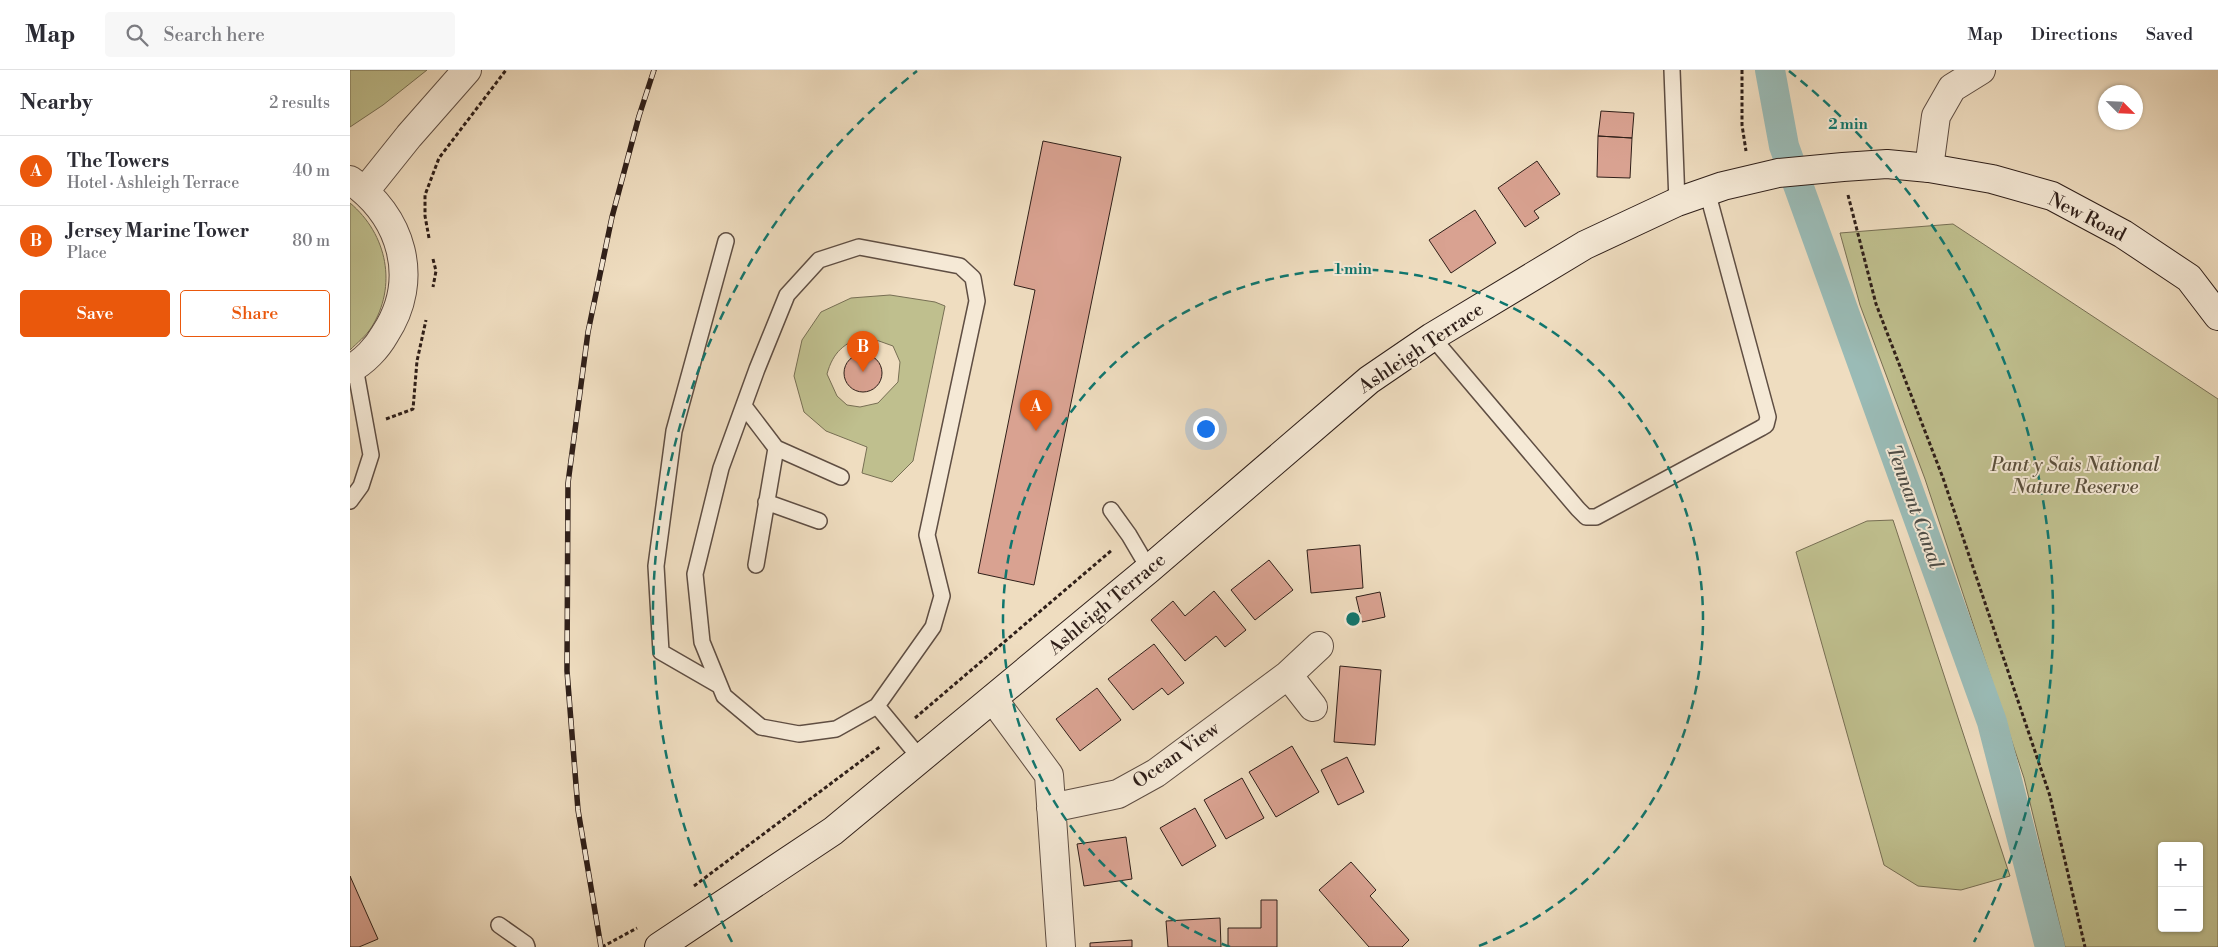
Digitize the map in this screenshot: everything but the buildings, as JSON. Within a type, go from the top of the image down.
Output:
[{"type":"main road","points":[[352,368],[382,340],[394,320],[403,291],[403,261],[395,231],[379,205],[358,185],[409,136],[467,70]]},
{"type":"main road","points":[[1929,168],[1936,116],[1952,88],[1980,70]]},
{"type":"main road","name":"Ashleigh Terrace","points":[[659,947],[833,831],[1149,569],[1369,380],[1432,336],[1585,245],[1677,202],[1707,191],[1778,172],[1887,164],[1929,168]]},
{"type":"main road","name":"New Road","points":[[1929,168],[1992,179],[2052,196],[2122,234],[2189,278],[2218,316]]},
{"type":"main road","name":"Ocean View","points":[[1052,808],[1118,794],[1156,772],[1288,675],[1318,646]]},
{"type":"main road","points":[[1288,675],[1312,707]]},
{"type":"main road","points":[[994,699],[1049,775],[1061,947]]},
{"type":"lane","points":[[1672,70],[1677,202]]},
{"type":"lane","points":[[1432,336],[1578,509],[1586,517],[1596,517],[1761,428],[1767,422],[1768,417],[1707,191]]},
{"type":"lane","points":[[720,686],[661,652],[656,566],[674,431],[726,241]]},
{"type":"lane","points":[[858,247],[960,266],[973,278],[977,301],[927,535],[942,596],[933,627],[877,706],[836,729],[799,734],[761,727],[724,696],[720,686],[702,642],[695,574],[721,468],[787,295],[819,260],[858,247]]},
{"type":"lane","points":[[350,501],[361,486],[371,455],[352,368]]},
{"type":"lane","points":[[744,406],[776,448],[841,477]]},
{"type":"lane","points":[[756,565],[776,448]]},
{"type":"lane","points":[[766,502],[819,521]]},
{"type":"lane","points":[[1111,510],[1129,535],[1149,569]]},
{"type":"lane","points":[[877,706],[920,758]]},
{"type":"lane","points":[[499,925],[527,947]]},
{"type":"path","points":[[1742,70],[1742,125],[1751,179]]},
{"type":"path","points":[[1843,167],[1852,217],[1876,304],[1943,478],[2050,796],[2085,947]]},
{"type":"path","points":[[602,947],[640,926]]},
{"type":"green space","points":[[350,70],[427,70],[383,105],[350,127]]},
{"type":"green space","points":[[350,203],[373,230],[380,245],[386,278],[379,312],[371,328],[350,350]]},
{"type":"green space","name":"Pant y Sais National Nature Reserve","points":[[1953,224],[2218,399],[2218,947],[2065,947],[2024,778],[1925,479],[1860,305],[1840,233]]},
{"type":"green space","points":[[890,295],[935,302],[945,306],[913,461],[892,482],[862,473],[867,447],[826,431],[804,412],[794,376],[802,340],[821,312],[851,298]],"holes":[[[865,336],[893,346],[900,362],[898,382],[878,403],[860,407],[847,405],[837,396],[827,374],[829,366],[840,349]]]},
{"type":"green space","points":[[1893,520],[2010,876],[1961,890],[1918,886],[1884,865],[1796,552],[1867,521]]},
{"type":"waterway","name":"Tennant Canal","points":[[1770,70],[1784,146],[1992,722],[2050,947]]},
{"type":"railway","points":[[601,947],[578,810],[567,671],[568,483],[588,332],[612,217],[639,116],[654,70]]},
{"type":"place","name":"Jersey Marine Tower","points":[[863,372]]},
{"type":"place","name":"The Towers","points":[[1036,431]]}]
